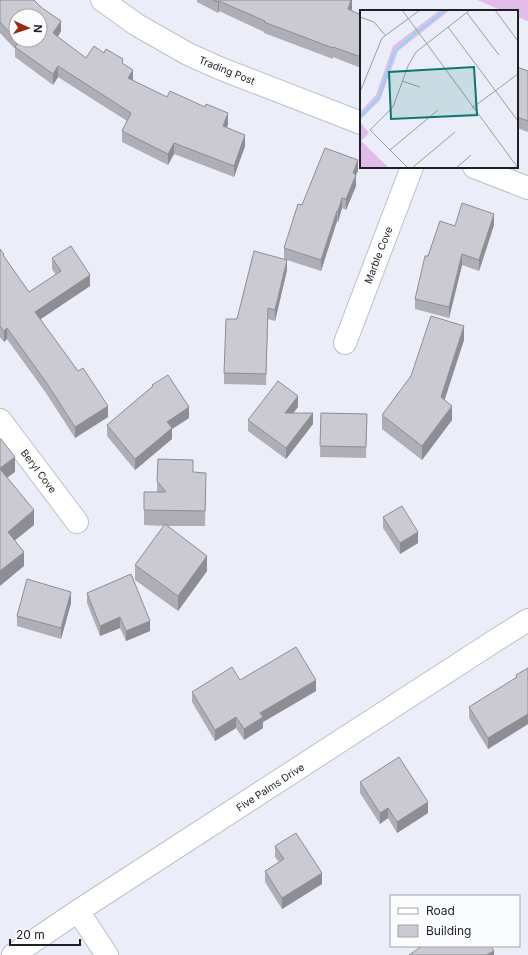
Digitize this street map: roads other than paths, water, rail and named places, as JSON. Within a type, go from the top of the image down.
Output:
[{"type":"street","name":"Trading Post","points":[[102,0],[137,25],[188,54],[219,68],[360,123]]},
{"type":"street","name":"Marble Cove","points":[[345,343],[412,168]]},
{"type":"street","points":[[477,168],[528,188]]},
{"type":"street","name":"Beryl Cove","points":[[0,420],[77,522]]},
{"type":"street","name":"Five Palms Drive","points":[[13,955],[78,911],[528,620]]},
{"type":"street","points":[[78,911],[107,955]]}]
